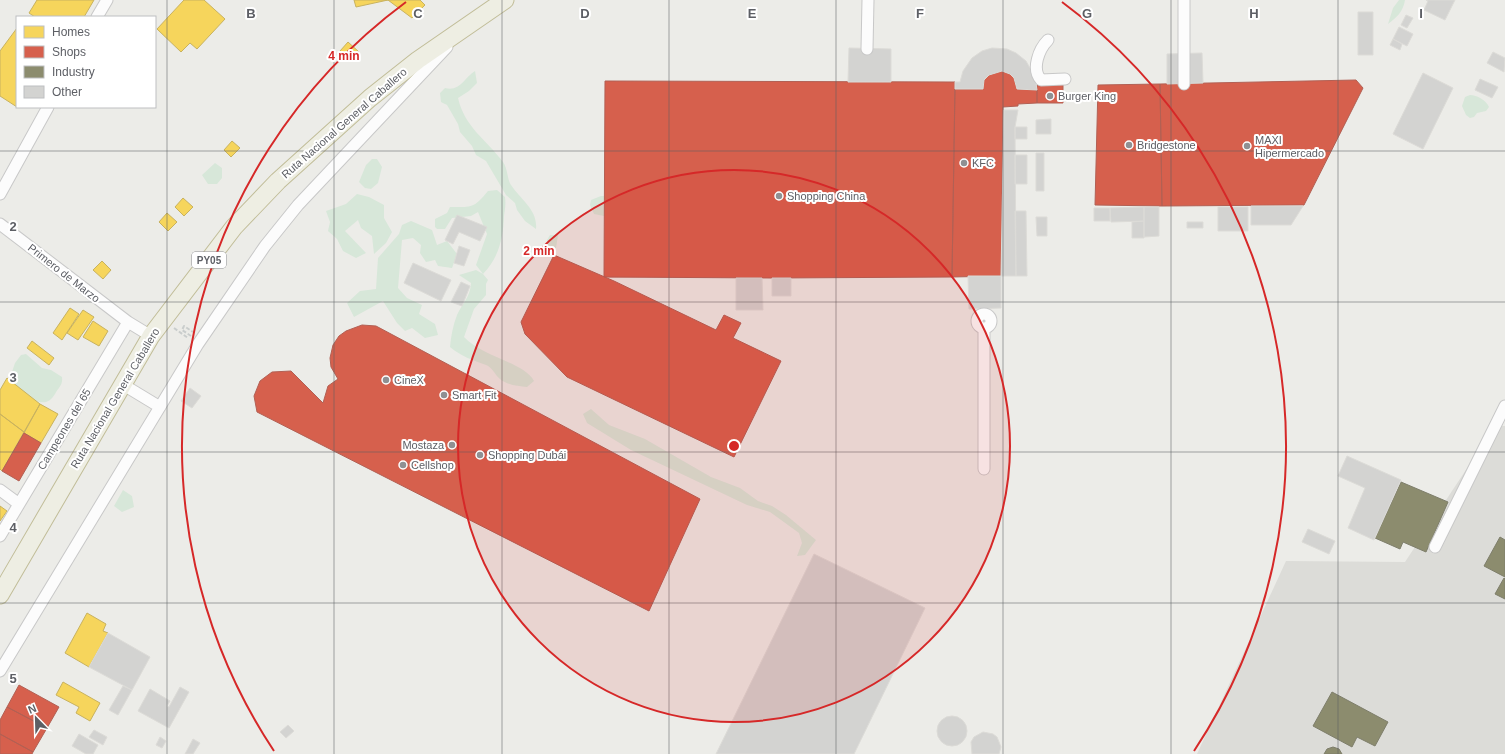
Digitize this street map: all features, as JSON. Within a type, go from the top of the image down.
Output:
[{"type":"highway","name":"Ruta Nacional General Caballero","points":[[0,595],[151,336],[234,227],[278,181],[370,98],[418,60],[469,23],[505,0]]},
{"type":"street","points":[[99,16],[107,0]]},
{"type":"street","points":[[867,49],[868,0]]},
{"type":"street","points":[[1184,0],[1184,84]]},
{"type":"street","points":[[0,671],[198,344],[265,246],[298,205],[469,23]]},
{"type":"street","points":[[1048,40],[1041,46],[1037,68],[1038,76],[1041,80],[1066,79]]},
{"type":"street","points":[[0,194],[47,108]]},
{"type":"street","name":"Primero de Marzo","points":[[0,224],[128,322],[151,336]]},
{"type":"street","points":[[984,311],[977,320],[978,325],[984,328],[984,469]]},
{"type":"street","name":"Campeones del 65","points":[[0,536],[128,322]]},
{"type":"street","points":[[122,384],[160,407]]},
{"type":"street","points":[[1435,547],[1505,406]]},
{"type":"street","points":[[0,490],[19,504]]},
{"type":"path","points":[[163,321],[190,339],[192,337],[182,330],[184,326],[196,335],[193,341],[198,344]]},
{"type":"shaded area","points":[[1495,426],[1505,426],[1505,754],[1197,754],[1286,561],[1405,562]]},
{"type":"green space","points":[[1399,0],[1405,0],[1403,8],[1388,24],[1393,8]]},
{"type":"green space","points":[[475,71],[477,83],[469,91],[458,98],[461,108],[477,133],[503,162],[511,185],[532,211],[536,222],[536,229],[525,221],[517,210],[515,203],[506,195],[486,161],[476,155],[472,146],[460,132],[458,124],[447,105],[441,102],[440,93],[445,88],[450,89],[462,84]]},
{"type":"green space","points":[[1470,95],[1481,98],[1489,107],[1486,111],[1477,113],[1474,117],[1470,118],[1466,115],[1462,106],[1465,97]]},
{"type":"green space","points":[[372,159],[377,159],[382,167],[378,183],[371,189],[365,188],[359,182],[366,165]]},
{"type":"green space","points":[[215,163],[222,168],[222,178],[217,184],[208,184],[202,175]]},
{"type":"green space","points":[[497,190],[505,197],[503,232],[493,261],[483,274],[476,265],[487,234],[478,212],[471,216],[452,218],[445,229],[437,229],[435,227],[435,219],[447,213],[450,207],[472,206],[488,191]]},
{"type":"green space","points":[[357,194],[369,197],[384,205],[384,218],[392,232],[386,243],[374,254],[372,236],[361,228],[358,220],[345,231],[366,253],[356,258],[343,251],[337,239],[328,231],[330,222],[326,211],[346,204]]},
{"type":"green space","points":[[601,196],[606,196],[608,207],[604,216],[594,214],[590,205],[591,200]]},
{"type":"green space","points":[[411,221],[432,230],[437,245],[447,241],[457,254],[452,268],[438,266],[435,260],[426,262],[420,253],[421,245],[413,238],[402,240],[398,288],[407,298],[422,305],[419,314],[435,324],[438,335],[425,338],[412,328],[405,331],[397,323],[383,301],[354,317],[347,303],[360,291],[376,289],[378,258],[399,234],[402,225]]},
{"type":"green space","points":[[550,235],[558,235],[556,248],[548,247],[547,240]]},
{"type":"green space","points":[[476,270],[483,274],[488,280],[486,284],[486,295],[474,309],[464,337],[482,350],[522,369],[534,381],[527,387],[506,383],[488,366],[463,356],[450,347],[452,331],[459,311],[468,296],[471,283],[459,275]]},
{"type":"green space","points":[[26,354],[42,368],[51,370],[62,377],[60,386],[50,400],[39,402],[32,399],[9,381],[15,363],[21,355]]},
{"type":"green space","points":[[591,409],[609,425],[645,439],[711,477],[740,488],[758,501],[772,506],[786,515],[816,540],[805,555],[797,556],[802,543],[799,533],[770,512],[747,505],[631,450],[587,423],[583,414]]},
{"type":"green space","points":[[123,490],[132,496],[134,507],[122,512],[114,506]]},
{"type":"building: Homes","points":[[37,0],[94,0],[85,16],[34,16],[29,13]]},
{"type":"building: Homes","points":[[184,0],[204,0],[225,19],[197,49],[190,43],[181,52],[157,29]]},
{"type":"building: Homes","points":[[354,0],[388,0],[356,7]]},
{"type":"building: Homes","points":[[388,0],[420,0],[425,5],[412,18]]},
{"type":"building: Homes","points":[[16,29],[16,106],[0,96],[0,51]]},
{"type":"building: Homes","points":[[348,42],[359,52],[350,61],[340,51]]},
{"type":"building: Homes","points":[[232,141],[240,148],[231,157],[224,150]]},
{"type":"building: Homes","points":[[183,198],[193,207],[184,216],[175,207]]},
{"type":"building: Homes","points":[[167,213],[177,222],[168,231],[159,222]]},
{"type":"building: Homes","points":[[102,261],[111,270],[103,279],[93,270]]},
{"type":"building: Homes","points":[[70,308],[79,314],[62,340],[53,333]]},
{"type":"building: Homes","points":[[83,310],[94,317],[78,340],[67,333]]},
{"type":"building: Homes","points":[[93,321],[108,331],[99,346],[83,337]]},
{"type":"building: Homes","points":[[32,341],[54,358],[49,365],[27,348]]},
{"type":"building: Homes","points":[[7,378],[40,404],[24,432],[0,414],[0,390]]},
{"type":"building: Homes","points":[[40,404],[58,414],[41,443],[24,433]]},
{"type":"building: Homes","points":[[0,414],[24,432],[2,471],[0,469]]},
{"type":"building: Homes","points":[[0,506],[7,511],[0,521]]},
{"type":"building: Homes","points":[[87,613],[106,624],[103,631],[108,633],[89,667],[65,653]]},
{"type":"building: Homes","points":[[63,682],[100,703],[90,721],[76,713],[79,707],[56,695]]},
{"type":"building: Shops","points":[[1002,71],[1010,74],[1014,78],[1017,89],[1037,90],[1037,103],[1018,104],[1018,106],[1003,107],[1001,276],[952,277],[955,89],[983,89],[984,80],[989,75]]},
{"type":"building: Shops","name":"MAXI Hipermercado","points":[[1356,80],[1363,88],[1304,205],[1162,206],[1160,84]]},
{"type":"building: Shops","name":"Shopping China","points":[[605,81],[955,82],[952,277],[604,277]]},
{"type":"building: Shops","name":"Burger King","points":[[1063,84],[1063,103],[1037,103],[1037,85]]},
{"type":"building: Shops","name":"Bridgestone","points":[[1160,84],[1162,206],[1095,205],[1098,85]]},
{"type":"building: Shops","points":[[554,255],[614,281],[716,330],[724,315],[741,323],[733,338],[781,361],[734,457],[567,377],[525,334],[521,322]]},
{"type":"building: Shops","name":"Shopping Dubái","points":[[362,325],[376,326],[700,499],[649,611],[257,412],[254,396],[260,381],[272,372],[291,371],[323,403],[328,386],[338,379],[331,367],[330,358],[333,345],[339,336],[346,331]]},
{"type":"building: Shops","points":[[24,433],[41,443],[19,481],[2,471]]},
{"type":"building: Shops","points":[[19,685],[59,707],[47,728],[7,707]]},
{"type":"building: Shops","points":[[7,707],[47,728],[33,752],[0,734],[0,720]]},
{"type":"building: Shops","points":[[0,734],[33,752],[32,754],[0,754]]},
{"type":"building: Industry","points":[[1401,482],[1448,502],[1426,552],[1403,542],[1400,549],[1375,538]]},
{"type":"building: Industry","points":[[1500,537],[1505,540],[1505,577],[1484,566]]},
{"type":"building: Industry","points":[[1504,578],[1505,579],[1505,599],[1495,594]]},
{"type":"building: Industry","points":[[1332,692],[1388,722],[1375,746],[1357,737],[1352,747],[1313,726]]},
{"type":"building: Industry","points":[[1333,747],[1339,749],[1342,754],[1324,754],[1327,749]]},
{"type":"building: Other","points":[[1426,0],[1455,0],[1445,20],[1424,10],[1428,1]]},
{"type":"building: Other","points":[[1358,12],[1373,12],[1373,55],[1358,55]]},
{"type":"building: Other","points":[[1406,15],[1413,18],[1407,28],[1401,25]]},
{"type":"building: Other","points":[[1399,27],[1413,34],[1407,46],[1393,39]]},
{"type":"building: Other","points":[[1393,39],[1402,44],[1400,50],[1390,45]]},
{"type":"building: Other","points":[[849,48],[891,49],[891,82],[848,82]]},
{"type":"building: Other","points":[[992,48],[1007,49],[1016,53],[1026,61],[1035,77],[1037,90],[1017,89],[1014,78],[1010,74],[1002,71],[989,75],[984,80],[983,89],[955,89],[955,82],[960,82],[963,71],[972,58],[982,51]]},
{"type":"building: Other","points":[[1493,52],[1505,58],[1504,72],[1487,63]]},
{"type":"building: Other","points":[[1202,53],[1203,83],[1167,84],[1167,54]]},
{"type":"building: Other","points":[[1423,73],[1453,88],[1423,149],[1393,134]]},
{"type":"building: Other","points":[[1480,79],[1498,87],[1492,98],[1475,90]]},
{"type":"building: Other","points":[[1004,110],[1018,110],[1015,127],[1016,276],[1001,276]]},
{"type":"building: Other","points":[[1051,119],[1051,134],[1036,134],[1036,120]]},
{"type":"building: Other","points":[[1015,127],[1027,127],[1027,139],[1015,139]]},
{"type":"building: Other","points":[[1036,153],[1044,153],[1044,191],[1036,191]]},
{"type":"building: Other","points":[[1015,155],[1027,155],[1027,184],[1015,184]]},
{"type":"building: Other","points":[[1251,206],[1303,206],[1291,225],[1251,225]]},
{"type":"building: Other","points":[[1144,207],[1159,207],[1159,236],[1144,237]]},
{"type":"building: Other","points":[[1144,207],[1144,221],[1111,222],[1110,208]]},
{"type":"building: Other","points":[[1218,207],[1248,207],[1248,231],[1218,231]]},
{"type":"building: Other","points":[[1094,208],[1110,208],[1110,221],[1094,221]]},
{"type":"building: Other","points":[[1015,211],[1026,211],[1027,276],[1016,276]]},
{"type":"building: Other","points":[[457,215],[487,227],[480,241],[459,232],[453,244],[445,240]]},
{"type":"building: Other","points":[[1036,217],[1047,217],[1047,236],[1037,236]]},
{"type":"building: Other","points":[[1144,221],[1144,238],[1132,238],[1132,222]]},
{"type":"building: Other","points":[[1187,222],[1203,222],[1203,228],[1187,228]]},
{"type":"building: Other","points":[[459,246],[470,250],[464,266],[454,263]]},
{"type":"building: Other","points":[[413,263],[451,280],[441,301],[404,283]]},
{"type":"building: Other","points":[[968,276],[1001,276],[1001,308],[969,309]]},
{"type":"building: Other","points":[[736,278],[762,278],[763,310],[736,310]]},
{"type":"building: Other","points":[[772,278],[791,278],[791,296],[772,296]]},
{"type":"building: Other","points":[[461,282],[470,286],[462,306],[451,302]]},
{"type":"building: Other","points":[[190,388],[201,396],[192,408],[181,401]]},
{"type":"building: Other","points":[[1347,456],[1401,480],[1374,540],[1348,528],[1365,488],[1338,476]]},
{"type":"building: Other","points":[[1308,529],[1335,541],[1329,554],[1302,542]]},
{"type":"building: Other","points":[[814,554],[925,608],[854,754],[716,754]]},
{"type":"building: Other","points":[[108,633],[150,657],[132,690],[89,667]]},
{"type":"building: Other","points":[[123,686],[132,690],[118,715],[109,710]]},
{"type":"building: Other","points":[[180,687],[189,692],[169,728],[138,711],[150,689],[170,701],[167,706],[169,707]]},
{"type":"building: Other","points":[[952,716],[963,720],[967,731],[963,742],[952,746],[941,742],[937,731],[941,720]]},
{"type":"building: Other","points":[[288,725],[294,731],[286,738],[280,732]]},
{"type":"building: Other","points":[[94,730],[107,737],[103,745],[89,737]]},
{"type":"building: Other","points":[[983,732],[993,734],[997,737],[1001,747],[999,754],[972,754],[971,742],[974,737]]},
{"type":"building: Other","points":[[79,734],[98,745],[93,754],[86,754],[72,746]]},
{"type":"building: Other","points":[[160,737],[166,741],[162,748],[156,745]]},
{"type":"building: Other","points":[[193,739],[200,743],[193,754],[185,754]]},
{"type":"place","name":"Burger King","points":[[1050,96]]},
{"type":"place","name":"Bridgestone","points":[[1129,145]]},
{"type":"place","name":"MAXI Hipermercado","points":[[1247,146]]},
{"type":"place","name":"KFC","points":[[964,163]]},
{"type":"place","name":"Shopping China","points":[[779,196]]},
{"type":"place","name":"CineX","points":[[386,380]]},
{"type":"place","name":"Smart Fit","points":[[444,395]]},
{"type":"place","name":"Mostaza","points":[[452,445]]},
{"type":"place","name":"Shopping Dubái","points":[[480,455]]},
{"type":"place","name":"Cellshop","points":[[403,465]]}]
